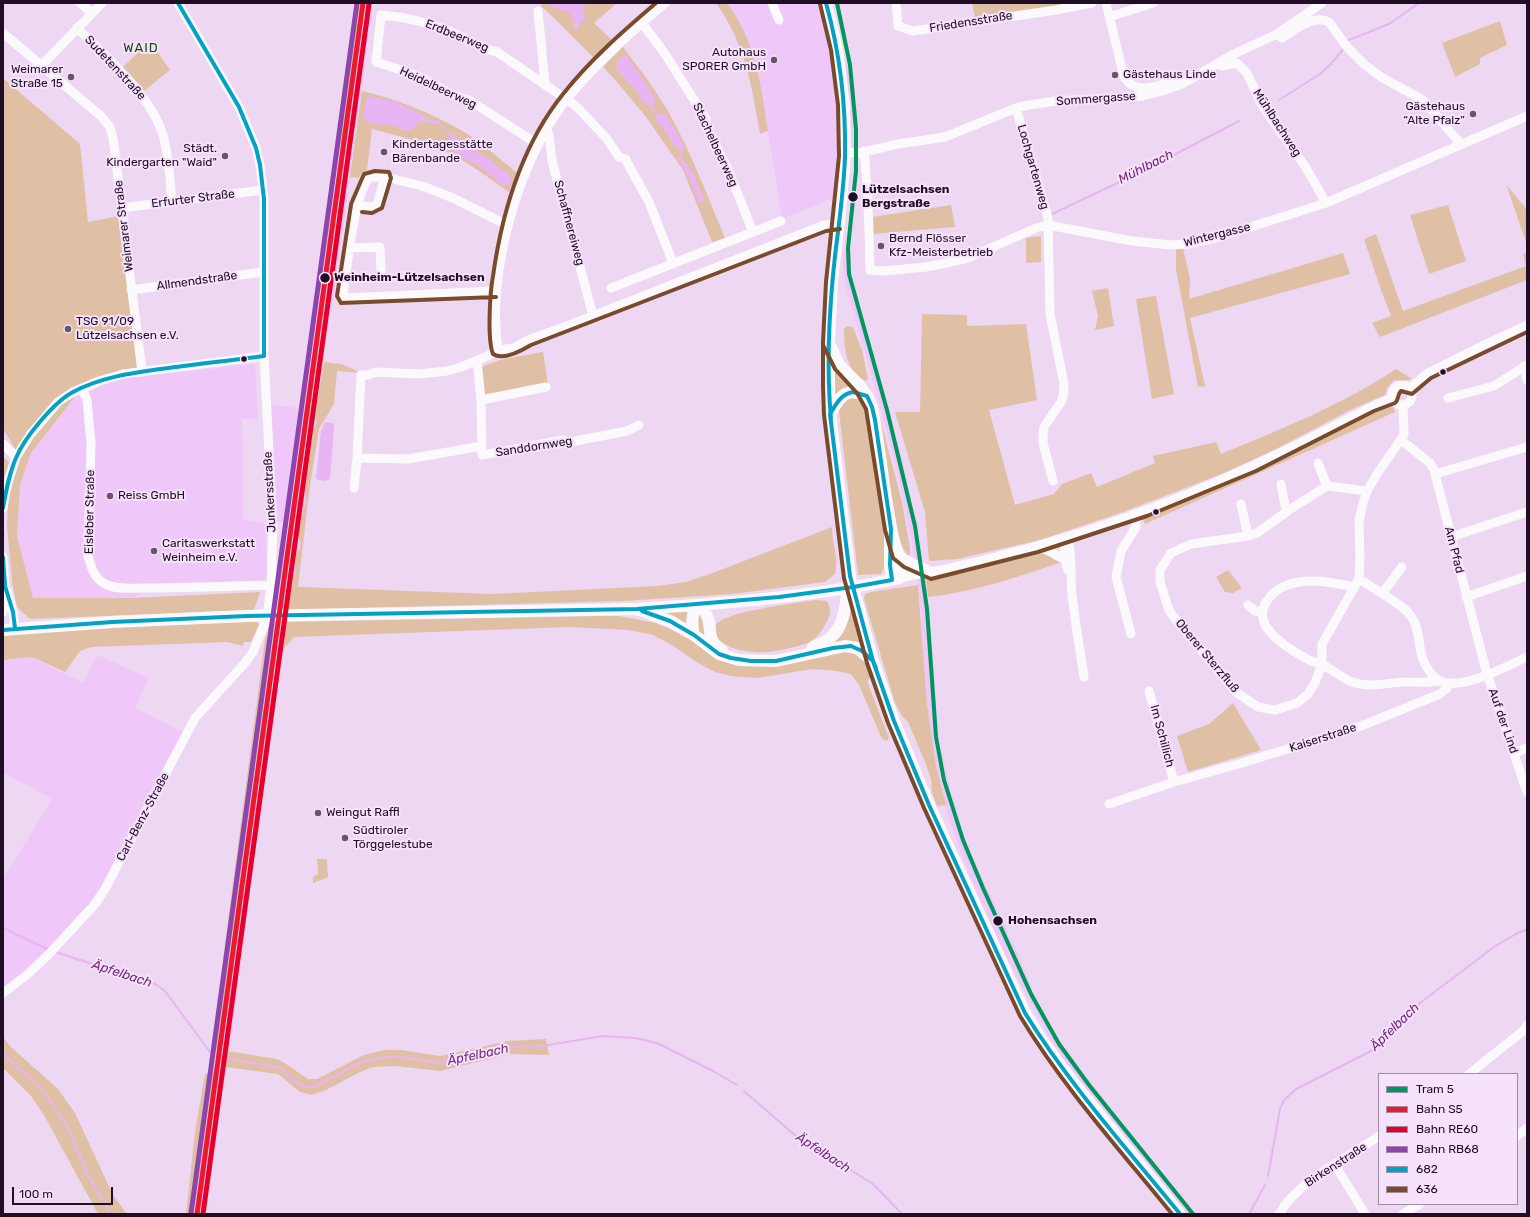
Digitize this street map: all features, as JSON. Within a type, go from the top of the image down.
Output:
[{"type":"main road","points":[[826,3],[836,42],[848,154],[832,282],[829,342],[830,414],[850,576],[873,661],[894,721],[926,799],[1025,1013],[1041,1039],[1074,1083],[1180,1214]]},
{"type":"main road","points":[[829,342],[839,365],[859,385],[867,396],[872,407],[891,529],[901,567],[896,579]]},
{"type":"main road","points":[[830,414],[838,401],[844,395],[852,392],[867,396]]},
{"type":"main road","points":[[891,529],[890,565],[896,579]]},
{"type":"main road","points":[[899,556],[917,571],[931,573]]},
{"type":"main road","points":[[698,605],[709,621],[709,630],[714,644],[732,655],[763,658],[809,649],[819,646],[831,638],[837,632],[842,623],[850,576]]},
{"type":"main road","points":[[9,629],[112,622],[247,616],[637,609],[698,605],[827,591],[896,579]]},
{"type":"main road","points":[[709,621],[723,602]]},
{"type":"main road","points":[[694,636],[691,623],[692,615],[698,605]]},
{"type":"main road","points":[[637,609],[670,622],[694,636],[719,654],[739,660],[776,661],[845,646],[856,648],[873,661]]},
{"type":"street","points":[[80,3],[92,13]]},
{"type":"street","points":[[41,66],[102,3]]},
{"type":"street","name":"Junkersstraße","points":[[178,3],[239,107],[256,148],[260,165],[263,190],[264,356],[273,526],[271,585],[267,618],[264,627]]},
{"type":"street","points":[[498,350],[496,336],[496,291],[507,225],[523,181],[546,130],[567,99],[600,62],[665,3]]},
{"type":"street","points":[[772,3],[779,20]]},
{"type":"street","name":"Friedensstraße","points":[[896,3],[898,26],[913,31],[1092,3]]},
{"type":"street","points":[[1106,3],[1124,78],[1127,83],[1138,88],[1156,87],[1176,80],[1182,84]]},
{"type":"street","points":[[1109,17],[1153,3]]},
{"type":"street","name":"Sommergasse","points":[[848,154],[908,142],[945,137],[1029,104],[1143,96],[1162,91],[1182,84],[1217,64],[1276,34],[1322,3]]},
{"type":"street","points":[[538,11],[545,84]]},
{"type":"street","name":"Erdbeerweg","points":[[378,37],[381,15],[401,17],[426,23],[450,31],[488,50],[497,52],[567,99],[590,120],[619,157],[626,159],[649,202],[673,264]]},
{"type":"street","points":[[1276,34],[1282,38],[1309,22],[1320,19],[1325,20],[1333,25],[1346,45],[1365,65],[1381,77],[1424,101],[1460,143]]},
{"type":"street","name":"Stachelbeerweg","points":[[642,23],[665,54],[704,116],[706,126],[727,167],[753,232]]},
{"type":"street","name":"Sudetenstraße","points":[[77,28],[140,92],[157,120],[163,135],[166,150],[172,202]]},
{"type":"street","name":"Weimarer Straße","points":[[3,33],[102,117],[110,127],[113,138],[142,372]]},
{"type":"street","name":"Heidelbeerweg","points":[[378,37],[376,62],[407,72],[424,79],[459,98],[469,100],[539,145]]},
{"type":"street","name":"Mühlbachweg","points":[[1217,64],[1222,66],[1237,63],[1244,70],[1262,105],[1305,166],[1326,203]]},
{"type":"street","name":"Lochgartenweg","points":[[1016,108],[1048,218],[1050,314],[1064,384],[1061,402],[1044,427],[1043,435],[1043,443],[1053,481]]},
{"type":"street","name":"Wintergasse","points":[[864,151],[868,206],[870,270],[874,271],[942,264],[968,258],[1036,228],[1048,225],[1132,241],[1171,245],[1188,244],[1219,237],[1326,203],[1460,143],[1527,116]]},
{"type":"street","name":"Schaffnereiweg","points":[[546,130],[549,135],[552,161],[593,316]]},
{"type":"street","points":[[496,291],[344,298],[343,296],[357,206],[368,179],[376,176],[385,177],[429,189],[453,198],[507,225]]},
{"type":"street","points":[[357,206],[371,207],[377,205],[385,177]]},
{"type":"street","name":"Erfurter Straße","points":[[122,208],[263,190]]},
{"type":"street","points":[[611,288],[781,221]]},
{"type":"street","points":[[354,488],[361,375],[368,375],[376,372],[418,374],[446,371],[477,360],[498,350],[514,348],[528,340],[824,225],[839,223]]},
{"type":"street","points":[[350,248],[380,247],[382,271]]},
{"type":"street","name":"Allmendstraße","points":[[132,290],[263,272]]},
{"type":"street","points":[[1410,388],[1428,373],[1527,325]]},
{"type":"street","points":[[3,508],[7,485],[16,457],[30,435],[58,402],[82,388],[123,374],[264,356]]},
{"type":"street","name":"Sanddornweg","points":[[477,360],[481,400],[482,455],[563,440],[570,442],[626,431],[639,425]]},
{"type":"street","points":[[1448,398],[1494,386],[1526,365],[1527,380]]},
{"type":"street","points":[[1403,385],[1410,388],[1413,394],[1410,402],[1403,405],[1396,404],[1392,398],[1395,387],[1403,385]]},
{"type":"street","points":[[481,400],[546,387]]},
{"type":"street","name":"Eisleber Straße","points":[[82,388],[87,400],[91,444],[88,556],[92,570],[98,579],[106,585],[120,588],[271,585]]},
{"type":"street","points":[[931,573],[1037,546],[1136,513],[1201,488],[1254,465],[1372,406],[1392,398]]},
{"type":"street","name":"Oberer Sterzfluß","points":[[1327,486],[1289,510],[1257,533],[1248,536],[1191,544],[1171,553],[1160,570],[1160,582],[1169,610],[1236,692],[1258,707],[1276,710],[1297,703],[1308,694],[1311,689],[1322,664],[1322,644],[1356,583],[1360,558],[1359,521],[1367,491],[1382,465],[1401,440],[1404,431],[1403,405]]},
{"type":"street","name":"Am Pfad","points":[[1401,440],[1430,463],[1435,474],[1487,674]]},
{"type":"street","points":[[3,444],[16,457]]},
{"type":"street","points":[[357,458],[408,459],[482,446]]},
{"type":"street","points":[[1435,474],[1527,447]]},
{"type":"street","points":[[1318,463],[1327,486],[1367,491]]},
{"type":"street","points":[[1281,484],[1285,506],[1289,510]]},
{"type":"street","points":[[1241,504],[1248,536]]},
{"type":"street","points":[[1451,537],[1527,512]]},
{"type":"street","points":[[1131,634],[1116,577],[1121,552],[1136,527],[1136,513]]},
{"type":"street","points":[[1067,537],[1064,549],[1065,560],[1070,577]]},
{"type":"street","points":[[1067,537],[1071,549],[1070,577],[1084,677]]},
{"type":"street","points":[[1037,546],[1065,560]]},
{"type":"street","points":[[3,557],[5,586],[3,612]]},
{"type":"street","points":[[1382,594],[1402,566]]},
{"type":"street","points":[[896,579],[917,571]]},
{"type":"street","points":[[1466,596],[1527,576]]},
{"type":"street","points":[[1444,682],[1428,669],[1423,660],[1415,624],[1411,616],[1400,606],[1382,594],[1356,583],[1318,580],[1298,582],[1286,586],[1268,598],[1262,612],[1263,620],[1267,629],[1275,637],[1308,659],[1322,664],[1352,682],[1378,686],[1401,682],[1444,682],[1456,684],[1467,682],[1527,657]]},
{"type":"street","points":[[5,586],[13,612],[9,629]]},
{"type":"street","points":[[1248,605],[1255,611],[1262,612]]},
{"type":"street","name":"Carl-Benz-Straße","points":[[3,993],[28,974],[52,951],[95,904],[105,889],[195,718],[244,664],[253,652],[264,627]]},
{"type":"street","name":"Auf der Lind","points":[[1487,674],[1527,792]]},
{"type":"street","name":"Kaiserstraße","points":[[1109,804],[1174,782],[1242,763],[1361,726],[1440,694],[1447,688],[1444,682]]},
{"type":"street","name":"Im Schillich","points":[[1150,691],[1174,782]]},
{"type":"street","points":[[1514,753],[1527,748]]},
{"type":"street","points":[[1470,1073],[1526,1032]]},
{"type":"street","points":[[1518,1135],[1527,1128]]},
{"type":"street","name":"Birkenstraße","points":[[1279,1214],[1283,1207],[1302,1187],[1378,1137]]},
{"type":"street","points":[[1335,1164],[1365,1214]]},
{"type":"street","points":[[1403,1214],[1418,1205]]},
{"type":"shaded area","points":[[355,3],[361,3],[342,145],[338,145],[318,291],[315,294]]},
{"type":"shaded area","points":[[361,3],[372,3],[372,15],[346,208],[315,414],[318,419],[317,425],[313,429],[305,491],[306,504],[303,509],[299,526],[298,537],[301,543],[300,549],[296,553],[295,573],[286,610],[275,611],[276,582],[281,541],[287,523],[275,521],[269,404],[302,409],[308,368],[306,357],[307,348],[311,343],[316,302],[315,294],[318,291],[338,145],[342,145]]},
{"type":"shaded area","points":[[541,3],[617,3],[594,23],[612,40],[594,58],[542,7]]},
{"type":"shaded area","points":[[550,3],[591,3],[584,6],[583,11],[586,21],[580,21],[577,30],[573,28],[573,20],[569,12],[549,6]]},
{"type":"shaded area","points":[[716,3],[727,3],[745,33],[751,49],[760,81],[768,131],[760,134],[754,99],[741,50],[726,18]]},
{"type":"shaded area","points":[[727,3],[818,3],[829,43],[837,99],[838,130],[834,198],[782,219],[758,70],[741,26]]},
{"type":"shaded area","points":[[972,3],[1076,3],[975,18]]},
{"type":"shaded area","points":[[1500,21],[1507,45],[1480,58],[1480,64],[1455,77],[1442,43]]},
{"type":"shaded area","points":[[150,41],[170,70],[144,91],[122,68]]},
{"type":"shaded area","points":[[623,47],[664,105],[683,140],[696,167],[725,238],[712,242],[683,170],[646,117],[603,67]]},
{"type":"shaded area","points":[[626,54],[656,101],[652,106],[658,115],[664,112],[665,113],[683,144],[683,152],[680,159],[687,164],[696,179],[705,201],[701,203],[699,202],[689,178],[678,159],[681,152],[679,148],[673,145],[666,131],[657,123],[656,115],[649,106],[643,102],[633,86],[628,83],[616,68],[617,60]]},
{"type":"shaded area","points":[[851,64],[858,116],[858,149],[852,148],[845,66]]},
{"type":"shaded area","points":[[3,78],[80,144],[88,222],[119,216],[138,369],[70,393],[74,398],[31,453],[20,485],[17,536],[33,598],[132,598],[260,592],[254,610],[30,619],[17,607],[12,582],[7,526],[8,502],[20,457],[3,429]]},
{"type":"shaded area","points":[[362,91],[413,107],[461,130],[490,150],[517,173],[509,192],[473,167],[449,153],[421,142],[372,129],[367,170],[361,173],[359,178],[350,177]]},
{"type":"shaded area","points":[[367,96],[394,101],[422,114],[427,119],[439,121],[449,132],[508,173],[512,179],[508,186],[504,186],[478,165],[466,160],[454,152],[448,133],[440,125],[422,121],[411,130],[407,131],[389,124],[383,125],[366,122],[363,116]]},
{"type":"shaded area","points":[[1506,184],[1527,210],[1527,245]]},
{"type":"shaded area","points":[[951,205],[955,227],[873,234],[872,217]]},
{"type":"shaded area","points":[[1448,205],[1466,261],[1429,274],[1410,215]]},
{"type":"shaded area","points":[[1376,234],[1403,311],[1526,266],[1523,254],[1527,252],[1527,280],[1380,337],[1372,323],[1391,316],[1364,239]]},
{"type":"shaded area","points":[[1041,236],[1041,262],[1026,263],[1026,238]]},
{"type":"shaded area","points":[[1176,248],[1183,248],[1190,279],[1189,299],[1343,253],[1350,274],[1190,318],[1205,386],[1198,387],[1176,269]]},
{"type":"shaded area","points":[[843,249],[851,250],[851,274],[900,451],[918,530],[927,587],[939,740],[954,806],[969,850],[1017,952],[1035,997],[1058,1038],[1083,1073],[1196,1214],[1185,1214],[1065,1062],[1049,1037],[1006,957],[979,897],[957,842],[947,813],[936,766],[927,704],[920,600],[911,538],[899,479],[845,283]]},
{"type":"shaded area","points":[[1108,288],[1114,326],[1095,330],[1098,316],[1092,291]]},
{"type":"shaded area","points":[[1156,296],[1174,394],[1152,399],[1136,299]]},
{"type":"shaded area","points":[[922,314],[967,315],[967,326],[1026,324],[1037,400],[989,410],[1015,505],[1054,494],[1062,484],[1091,473],[1097,487],[1155,463],[1153,456],[1216,442],[1221,454],[1288,426],[1333,405],[1396,369],[1412,379],[1403,381],[1394,380],[1387,388],[1385,395],[1352,409],[1280,447],[1224,473],[1123,512],[1040,540],[957,559],[929,561],[925,512],[895,412],[920,412]]},
{"type":"shaded area","points":[[847,326],[853,327],[862,350],[868,379],[866,381],[856,375],[849,364],[844,340],[844,329]]},
{"type":"shaded area","points":[[543,352],[548,385],[487,397],[482,393],[481,367],[500,360]]},
{"type":"shaded area","points":[[324,362],[341,364],[362,373],[337,371],[334,404],[319,429],[310,485],[298,587],[493,594],[657,586],[686,582],[710,574],[832,527],[836,556],[835,574],[825,582],[732,594],[624,601],[286,610],[295,573],[296,553],[300,549],[301,543],[298,537],[299,526],[303,509],[306,504],[305,491],[313,429],[317,422],[315,414]]},
{"type":"shaded area","points":[[834,363],[858,387],[835,397]]},
{"type":"shaded area","points":[[255,364],[258,419],[242,419],[243,519],[265,524],[267,581],[161,583],[132,598],[33,598],[17,536],[20,485],[31,453],[74,398],[113,382],[134,377]]},
{"type":"shaded area","points":[[861,396],[869,409],[886,541],[886,563],[881,574],[858,575],[839,411],[840,404],[843,399]]},
{"type":"shaded area","points":[[1386,405],[1393,407],[1395,412],[1145,524],[1143,519],[1290,454]]},
{"type":"shaded area","points":[[879,414],[902,502],[910,548],[910,554],[908,556],[900,543],[878,421]]},
{"type":"shaded area","points":[[325,422],[333,423],[334,427],[330,479],[325,481],[318,480],[316,478],[321,431]]},
{"type":"shaded area","points":[[3,457],[9,462],[3,482]]},
{"type":"shaded area","points":[[1044,553],[1062,562],[979,588],[928,597],[926,580],[1017,556],[1023,558]]},
{"type":"shaded area","points":[[1228,570],[1242,588],[1233,593],[1225,592],[1216,577]]},
{"type":"shaded area","points":[[918,585],[927,704],[936,766],[946,805],[937,806],[932,792],[931,779],[926,764],[908,722],[902,716],[895,703],[864,599],[865,594],[871,592]]},
{"type":"shaded area","points":[[850,596],[865,649],[835,644],[834,641],[842,632]]},
{"type":"shaded area","points":[[816,600],[827,601],[830,607],[830,615],[818,634],[808,643],[783,650],[756,652],[732,648],[720,641],[717,636],[715,629],[716,625],[722,620],[733,616],[763,608]]},
{"type":"shaded area","points":[[692,608],[690,630],[653,611]]},
{"type":"shaded area","points":[[699,612],[701,614],[708,639],[697,633]]},
{"type":"shaded area","points":[[619,616],[655,623],[670,629],[736,663],[849,649],[869,663],[873,675],[867,681],[889,738],[887,741],[882,739],[859,685],[851,674],[812,669],[758,678],[731,676],[715,672],[653,635],[629,630],[570,627],[294,637],[283,649],[285,622]]},
{"type":"shaded area","points":[[254,620],[259,624],[251,642],[244,642],[243,646],[227,642],[91,647],[80,651],[65,672],[37,659],[29,657],[3,660],[3,634]]},
{"type":"shaded area","points":[[271,622],[275,622],[217,1051],[212,1044],[265,639]]},
{"type":"shaded area","points":[[275,622],[285,622],[283,649],[276,692],[231,1039],[224,1072],[205,1214],[194,1214]]},
{"type":"shaded area","points":[[97,655],[149,678],[135,708],[182,732],[96,896],[27,972],[3,989],[3,879],[52,799],[3,772],[3,660],[29,657],[37,659],[83,683]]},
{"type":"shaded area","points":[[1233,703],[1261,750],[1188,772],[1177,736],[1209,724]]},
{"type":"shaded area","points":[[317,859],[327,859],[328,877],[313,883],[313,877],[318,874]]},
{"type":"shaded area","points":[[3,1037],[11,1047],[58,1089],[75,1113],[113,1195],[127,1214],[98,1214],[45,1117],[31,1096],[3,1068]]},
{"type":"shaded area","points":[[546,1039],[549,1055],[510,1054],[440,1071],[396,1066],[373,1067],[360,1072],[326,1090],[311,1095],[300,1092],[278,1074],[225,1067],[229,1051],[276,1059],[308,1079],[317,1079],[364,1055],[385,1050],[401,1050],[440,1056],[508,1041]]},
{"type":"shaded area","points":[[214,1072],[194,1214],[186,1214],[195,1132],[205,1074]]},
{"type":"waterway","name":"Mühlbach","points":[[1349,40],[1389,24],[1419,3]]},
{"type":"waterway","name":"Mühlbach","points":[[1279,100],[1320,74],[1331,64],[1344,48]]},
{"type":"waterway","name":"Mühlbach","points":[[1052,214],[1151,167],[1239,121]]},
{"type":"waterway","name":"Äpfelbach","points":[[3,928],[49,950]]},
{"type":"waterway","name":"Äpfelbach","points":[[1268,1176],[1280,1109],[1284,1100],[1296,1089],[1371,1051],[1382,1042],[1420,1003],[1494,947],[1527,929]]},
{"type":"waterway","name":"Äpfelbach","points":[[55,952],[155,984],[165,991],[213,1056],[281,1068],[295,1082],[305,1087],[314,1087],[364,1061],[394,1056],[440,1063],[511,1047],[542,1046],[603,1036],[635,1038],[657,1043],[713,1071],[737,1085]]},
{"type":"waterway","points":[[3,1052],[10,1061],[39,1086],[54,1106],[68,1128],[88,1175],[111,1214]]},
{"type":"waterway","name":"Äpfelbach","points":[[744,1091],[797,1137],[873,1184],[902,1214]]},
{"type":"waterway","name":"Äpfelbach","points":[[1249,1214],[1265,1185]]},
{"type":"tram line","name":"5","points":[[837,3],[850,65],[856,129],[856,171],[848,248],[849,274],[887,410],[915,526],[927,609],[936,737],[944,780],[963,840],[983,888],[1031,994],[1059,1044],[1089,1085],[1193,1214]]},
{"type":"rail line","name":"RB68","points":[[191,1213],[357,3]]},
{"type":"rail line","name":"S5","points":[[197,1214],[363,3]]},
{"type":"rail line","name":"RE60","points":[[203,1214],[369,4]]},
{"type":"transit line","name":"682","points":[[178,3],[239,107],[256,148],[260,165],[264,199],[264,356]]},
{"type":"transit line","name":"636","points":[[656,3],[607,46],[573,81],[549,114],[525,157],[508,204],[497,252],[490,304],[490,338],[493,354],[497,356],[507,356],[531,345],[826,231],[840,229]]},
{"type":"transit line","name":"682","points":[[826,3],[835,41],[841,79],[845,137],[844,181],[833,276],[828,357],[831,419]]},
{"type":"transit line","name":"636","points":[[820,4],[831,50],[838,105],[839,156],[826,282],[823,342],[824,415],[844,578],[867,663],[888,723],[924,808],[1020,1016],[1073,1093],[1172,1214]]},
{"type":"transit line","name":"636","points":[[351,204],[364,174],[375,171],[389,172],[391,178],[382,208],[372,213],[362,212]]},
{"type":"transit line","name":"636","points":[[351,205],[337,296],[341,303],[496,297]]},
{"type":"transit line","name":"636","points":[[823,345],[835,369],[857,393],[866,409],[885,530],[893,558],[904,567],[931,579],[1038,552],[1147,516],[1256,471],[1374,411],[1395,403],[1401,391],[1412,394],[1431,378],[1527,332]]},
{"type":"transit line","name":"682","points":[[3,508],[10,476],[20,450],[40,421],[57,404],[73,392],[85,386],[123,375],[264,356]]},
{"type":"transit line","name":"682","points":[[853,392],[867,396],[872,407],[875,420],[891,529],[890,565],[892,580],[853,587],[850,576],[830,414],[842,397],[853,392]]},
{"type":"transit line","name":"682","points":[[3,557],[5,586],[13,612],[15,628]]},
{"type":"transit line","name":"682","points":[[3,630],[112,622],[247,616],[637,609],[779,597],[853,587]]},
{"type":"transit line","name":"682","points":[[853,587],[873,661],[894,721],[929,805],[1025,1013],[1079,1091],[1180,1214]]},
{"type":"transit line","name":"682","points":[[642,611],[670,621],[694,635],[719,654],[731,658],[751,661],[776,661],[833,648],[851,646],[862,651],[873,661],[876,668]]},
{"type":"place","name":"Autohaus SPORER GmbH","points":[[774,60]]},
{"type":"place","name":"Gästehaus Linde","points":[[1115,75]]},
{"type":"place","name":"Weimarer Straße 15","points":[[71,77]]},
{"type":"place","name":"Gästehaus “Alte Pfalz”","points":[[1473,114]]},
{"type":"place","name":"Kindertagesstätte Bärenbande","points":[[384,152]]},
{"type":"place","name":"Städt. Kindergarten \"Waid\"","points":[[225,156]]},
{"type":"place","name":"Lützelsachsen Bergstraße","points":[[853,197]]},
{"type":"place","name":"Bernd Flösser Kfz-Meisterbetrieb","points":[[881,246]]},
{"type":"place","name":"Weinheim-Lützelsachsen","points":[[325,278]]},
{"type":"place","name":"TSG 91/09 Lützelsachsen e.V.","points":[[68,329]]},
{"type":"place","name":"Reiss GmbH","points":[[110,496]]},
{"type":"place","name":"Caritaswerkstatt Weinheim e.V.","points":[[154,551]]},
{"type":"place","name":"Weingut Raffl","points":[[318,813]]},
{"type":"place","name":"Südtiroler Törggelestube","points":[[345,838]]},
{"type":"place","name":"Hohensachsen","points":[[998,921]]},
{"type":"district","name":"WAID","points":[[141,48]]}]
